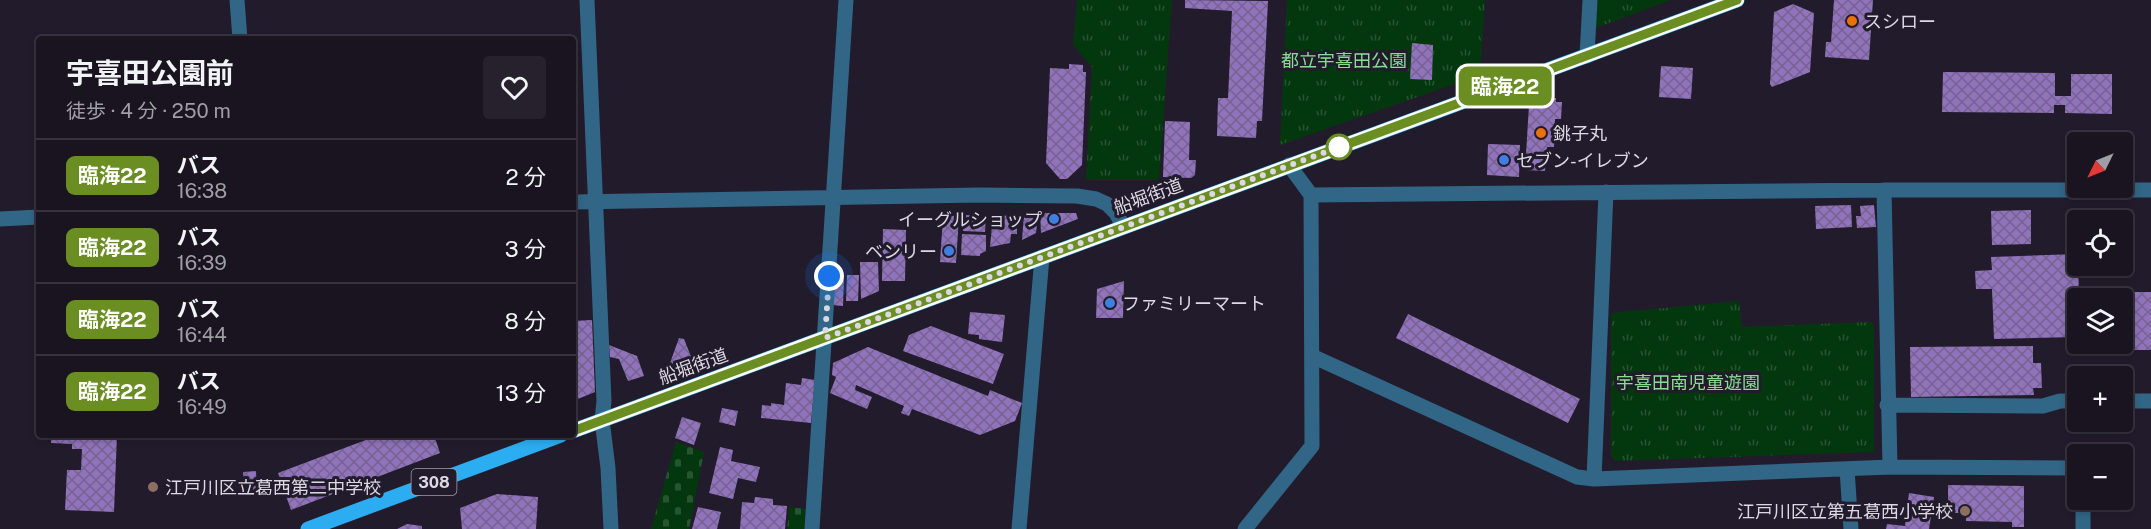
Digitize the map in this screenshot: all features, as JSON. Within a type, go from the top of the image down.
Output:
[{"type":"main road","name":"船堀街道","points":[[576,430],[1737,0]]},
{"type":"main road","name":"308","points":[[308,529],[553,438]]},
{"type":"street","points":[[237,0],[240,36]]},
{"type":"street","points":[[587,0],[604,401],[602,420],[608,468],[611,529]]},
{"type":"street","points":[[812,529],[846,0]]},
{"type":"street","points":[[1587,56],[1590,0]]},
{"type":"street","points":[[1245,529],[1312,446],[1311,195],[1288,165]]},
{"type":"street","points":[[1884,190],[1890,467]]},
{"type":"street","points":[[1311,195],[2151,190]]},
{"type":"street","points":[[1594,479],[1606,192]]},
{"type":"street","points":[[576,202],[979,195],[1077,196],[1096,199],[1107,204],[1116,213],[1123,226]]},
{"type":"street","points":[[0,219],[36,217]]},
{"type":"street","points":[[1019,529],[1042,257]]},
{"type":"street","points":[[1312,356],[1577,477],[1594,479],[1890,467],[2067,468]]},
{"type":"street","points":[[1887,405],[2043,406],[2067,401]]},
{"type":"street","points":[[2133,401],[2151,401]]},
{"type":"street","points":[[1847,469],[1851,529]]},
{"type":"street","points":[[2083,510],[2083,529]]},
{"type":"green space","points":[[1077,0],[1172,0],[1159,180],[1086,180],[1092,67],[1073,45]]},
{"type":"green space","name":"都立宇喜田公園","points":[[1287,0],[1485,0],[1480,75],[1280,145]]},
{"type":"green space","points":[[1594,0],[1671,0],[1593,29]]},
{"type":"green space","name":"宇喜田南児童遊園","points":[[1739,301],[1742,327],[1871,322],[1874,326],[1874,452],[1615,461],[1611,456],[1611,313]]},
{"type":"green space","points":[[676,442],[704,452],[689,529],[651,529]]},
{"type":"green space","points":[[790,507],[805,509],[804,529],[787,529]]},
{"type":"building","points":[[1185,0],[1268,1],[1262,121],[1257,121],[1256,138],[1217,136],[1218,98],[1228,98],[1232,11],[1185,8]]},
{"type":"building","name":"スシロー","points":[[1834,0],[1873,0],[1869,60],[1825,57],[1826,42],[1831,42]]},
{"type":"building","points":[[1793,4],[1814,13],[1810,72],[1772,87],[1770,84],[1774,12]]},
{"type":"building","points":[[1412,43],[1433,45],[1432,80],[1410,79]]},
{"type":"building","points":[[1069,64],[1083,65],[1083,72],[1086,72],[1082,165],[1067,179],[1060,179],[1046,163],[1050,68],[1069,69]]},
{"type":"building","points":[[1661,66],[1693,68],[1691,99],[1659,97]]},
{"type":"building","points":[[1943,72],[2055,73],[2055,96],[2071,96],[2071,74],[2112,74],[2112,114],[2065,113],[2065,105],[2054,105],[2054,113],[1942,112]]},
{"type":"building","name":"銚子丸","points":[[1556,98],[1556,102],[1562,102],[1561,119],[1555,119],[1554,147],[1547,147],[1545,171],[1525,170],[1529,105]]},
{"type":"building","points":[[1165,121],[1190,122],[1189,160],[1196,160],[1195,175],[1191,178],[1163,177]]},
{"type":"building","name":"セブン-イレブン","points":[[1488,144],[1520,145],[1519,177],[1487,175]]},
{"type":"building","points":[[1851,205],[1852,227],[1816,229],[1815,206]]},
{"type":"building","points":[[1874,205],[1876,227],[1857,228],[1856,216],[1861,216],[1860,206]]},
{"type":"building","points":[[2031,210],[2031,244],[1992,245],[1991,211]]},
{"type":"building","points":[[1040,213],[1076,213],[1078,219],[1041,233]]},
{"type":"building","points":[[1024,214],[1038,216],[1036,233],[1022,240]]},
{"type":"building","points":[[946,215],[959,216],[956,263],[940,262],[943,217]]},
{"type":"building","points":[[964,215],[986,216],[985,232],[963,231]]},
{"type":"building","points":[[993,215],[1012,216],[1012,224],[1017,224],[1017,234],[1011,234],[1010,243],[990,247]]},
{"type":"building","points":[[883,229],[906,230],[905,281],[882,281]]},
{"type":"building","points":[[962,234],[986,235],[986,251],[980,256],[961,255]]},
{"type":"building","points":[[2067,254],[2067,276],[2078,276],[2079,288],[2067,288],[2067,337],[1994,339],[1992,289],[1976,289],[1975,271],[1992,270],[1991,257]]},
{"type":"building","points":[[860,262],[878,262],[879,291],[861,299]]},
{"type":"building","points":[[847,275],[859,275],[858,301],[846,301]]},
{"type":"building","points":[[833,280],[844,280],[843,306],[832,305]]},
{"type":"building","name":"ファミリーマート","points":[[1124,281],[1123,318],[1096,318],[1097,289]]},
{"type":"building","points":[[2133,292],[2151,292],[2151,350],[2133,350]]},
{"type":"building","points":[[970,312],[1005,315],[1002,342],[979,339],[979,335],[968,334]]},
{"type":"building","points":[[1408,314],[1580,399],[1568,423],[1396,338]]},
{"type":"building","points":[[592,320],[595,392],[576,400],[576,321]]},
{"type":"building","points":[[931,326],[1004,354],[993,384],[903,351],[909,335]]},
{"type":"building","points":[[679,338],[684,339],[692,359],[675,365],[670,363]]},
{"type":"building","points":[[609,345],[637,356],[644,376],[628,381],[619,359],[610,357]]},
{"type":"building","points":[[2033,346],[2033,363],[2041,363],[2042,388],[2033,388],[2034,395],[1911,397],[1910,347]]},
{"type":"building","points":[[868,347],[988,396],[990,390],[1022,403],[1015,421],[980,435],[912,409],[909,416],[901,413],[904,406],[856,385],[855,390],[872,397],[867,409],[830,393],[836,377],[832,375],[833,363]]},
{"type":"building","points":[[802,378],[815,380],[811,423],[761,418],[762,405],[771,406],[771,403],[784,405],[786,383],[801,385]]},
{"type":"building","points":[[722,408],[738,411],[735,426],[719,422]]},
{"type":"building","points":[[682,417],[701,423],[694,445],[675,438]]},
{"type":"building","points":[[51,438],[117,438],[114,512],[65,510],[67,470],[81,470],[82,449],[72,449],[72,444],[51,443]]},
{"type":"building","points":[[371,438],[435,438],[440,453],[291,510],[278,473]]},
{"type":"building","points":[[720,447],[733,450],[731,461],[760,467],[756,482],[738,478],[733,499],[709,493]]},
{"type":"building","points":[[256,471],[257,495],[245,496],[243,472]]},
{"type":"building","points":[[1948,485],[2024,486],[2024,527],[2012,527],[2012,522],[1966,521],[1966,513],[1948,513]]},
{"type":"building","points":[[1909,493],[1934,497],[1929,529],[1886,529],[1887,524],[1905,526]]},
{"type":"building","points":[[497,494],[538,497],[536,529],[462,529],[460,508]]},
{"type":"building","points":[[755,497],[773,499],[773,505],[787,506],[785,529],[740,529],[742,502],[754,503]]},
{"type":"building","points":[[698,507],[721,512],[717,529],[692,529]]},
{"type":"building","points":[[407,524],[422,526],[422,529],[397,529]]},
{"type":"bus line","name":"臨海22","points":[[576,430],[1737,0]]},
{"type":"place","name":"スシロー","points":[[1852,21]]},
{"type":"place","name":"銚子丸","points":[[1541,133]]},
{"type":"place","name":"セブン-イレブン","points":[[1504,160]]},
{"type":"place","name":"イーグルショップ","points":[[1054,219]]},
{"type":"place","name":"ベンリー","points":[[949,251]]},
{"type":"place","name":"ファミリーマート","points":[[1110,303]]},
{"type":"place","name":"江戸川区立葛西第二中学校","points":[[153,487]]},
{"type":"place","name":"江戸川区立第五葛西小学校","points":[[1965,511]]},
{"type":"route","points":[[829,276],[825,338],[1339,147]]}]
